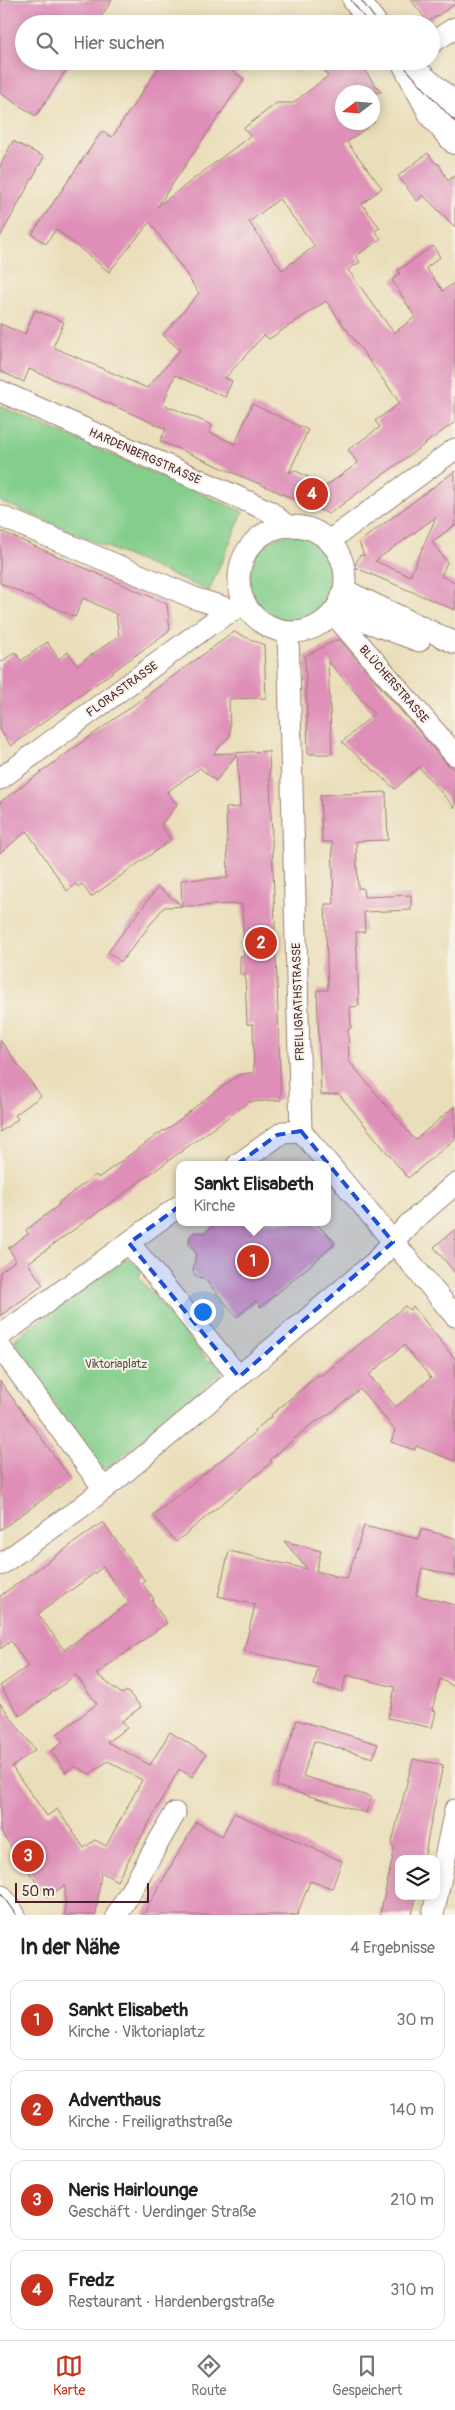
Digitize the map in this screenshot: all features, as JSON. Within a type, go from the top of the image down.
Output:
[{"type":"main road","points":[[356,0],[367,15]]},
{"type":"main road","points":[[409,70],[434,116],[455,141]]},
{"type":"main road","points":[[414,70],[455,106]]},
{"type":"main road","points":[[0,1898],[12,1915]]},
{"type":"street","points":[[440,37],[455,28]]},
{"type":"street","name":"HARDENBERGSTRASSE","points":[[0,391],[269,511],[287,526],[302,527],[317,532],[329,541],[343,564],[344,590],[334,612]]},
{"type":"street","points":[[329,541],[455,449]]},
{"type":"street","points":[[0,516],[197,599],[240,608],[271,628],[288,632],[305,631],[320,624],[334,612],[421,641],[454,642]]},
{"type":"street","points":[[240,608],[240,571],[245,555],[256,541],[270,531],[287,526]]},
{"type":"street","points":[[344,590],[454,642]]},
{"type":"street","name":"FLORASTRASSE","points":[[0,779],[240,608]]},
{"type":"street","name":"BLÜCHERSTRASSE","points":[[334,612],[455,755]]},
{"type":"street","name":"FREILIGRATHSTRASSE","points":[[288,632],[301,1131]]},
{"type":"street","points":[[242,1161],[282,1132],[301,1131],[326,1161]]},
{"type":"street","points":[[331,1167],[455,1316]]},
{"type":"street","points":[[0,1565],[104,1489],[239,1377],[375,1262],[418,1216],[455,1184]]},
{"type":"street","points":[[0,1336],[176,1208]]},
{"type":"street","points":[[129,1243],[239,1377]]},
{"type":"street","points":[[0,1347],[104,1489]]},
{"type":"street","points":[[433,1915],[455,1810]]},
{"type":"street","points":[[117,1915],[175,1814]]},
{"type":"highlighted area","points":[[301,1131],[393,1242],[239,1377],[129,1243],[277,1135]]},
{"type":"green space","points":[[0,406],[243,512],[209,591],[0,501]]},
{"type":"green space","points":[[293,535],[309,538],[317,542],[329,554],[333,562],[336,578],[333,594],[329,602],[317,614],[309,618],[293,621],[277,618],[269,614],[257,602],[253,594],[250,578],[253,562],[257,554],[269,542],[277,538]]},
{"type":"green space","name":"Viktoriaplatz","points":[[125,1259],[131,1259],[141,1270],[139,1278],[209,1362],[214,1358],[221,1367],[221,1373],[107,1469],[96,1465],[93,1457],[12,1345],[17,1337]]},
{"type":"building","points":[[0,0],[112,0],[102,15],[15,15],[15,70],[66,70],[36,116],[0,93]]},
{"type":"building","points":[[411,0],[455,0],[455,4],[438,15],[423,15]]},
{"type":"building","points":[[157,70],[231,70],[244,79],[157,207],[250,136],[244,128],[277,103],[293,103],[328,76],[324,70],[364,70],[376,85],[335,85],[335,130],[364,130],[347,142],[382,188],[362,204],[380,228],[375,231],[381,239],[356,256],[360,262],[348,270],[394,333],[415,317],[392,280],[400,273],[398,270],[433,246],[440,257],[426,268],[443,291],[455,282],[455,422],[329,514],[160,441],[166,429],[65,384],[29,369],[24,382],[0,371],[0,324],[25,334],[35,310],[64,322],[53,347],[147,388],[180,350],[163,335],[199,293],[150,222],[109,272],[56,229],[46,244],[32,234],[102,131],[112,137]],"holes":[[[279,199],[315,246],[282,270],[249,222]],[[326,301],[400,403],[375,421],[380,427],[348,450],[358,463],[326,486],[294,470],[289,473],[308,430],[252,404],[235,444],[209,432],[212,425],[163,404],[175,375],[225,397],[232,381],[225,378],[264,335],[269,339]]]},
{"type":"building","points":[[13,141],[44,157],[0,237],[0,166]]},
{"type":"building","points":[[428,153],[435,163],[439,164],[448,181],[455,175],[455,227],[423,195],[417,201],[398,176]]},
{"type":"building","points":[[455,471],[455,525],[432,542],[447,562],[441,576],[455,582],[455,610],[354,567],[360,555],[364,556],[359,542]],"holes":[[[436,517],[410,576],[375,561]]]},
{"type":"building","points":[[0,531],[167,604],[170,630],[11,746],[0,730],[0,663],[15,652],[21,661],[47,642],[59,659],[68,652],[77,665],[119,636],[116,614],[83,598],[75,617],[0,583]]},
{"type":"building","points":[[234,632],[264,645],[266,698],[229,699],[230,735],[213,754],[269,751],[281,1100],[249,1102],[28,1263],[43,1285],[0,1316],[0,1272],[16,1260],[8,1248],[28,1234],[26,1230],[96,1175],[98,1178],[165,1131],[213,1093],[239,1075],[254,1072],[253,1024],[247,1024],[245,974],[240,974],[240,956],[244,956],[242,904],[164,907],[121,962],[108,952],[158,887],[182,906],[181,880],[228,878],[226,808],[240,807],[237,754],[216,781],[200,768],[167,792],[177,805],[161,825],[171,840],[91,897],[82,884],[78,887],[76,884],[67,891],[27,831],[0,853],[0,802]]},
{"type":"building","points":[[339,639],[455,771],[455,808],[419,767],[395,789],[342,742],[374,714],[328,661],[332,754],[308,754],[305,656]]},
{"type":"building","points":[[386,792],[388,840],[356,841],[358,888],[363,888],[364,897],[411,895],[411,910],[364,912],[365,932],[356,932],[359,1006],[350,1007],[351,1028],[348,1029],[349,1061],[415,1140],[455,1106],[455,1139],[408,1178],[339,1094],[321,1095],[317,990],[328,990],[325,904],[334,904],[332,842],[322,842],[320,795]]},
{"type":"building","points":[[0,1040],[41,1096],[15,1115],[18,1119],[0,1132]]},
{"type":"building","points":[[213,1226],[318,1226],[335,1242],[333,1243],[334,1245],[261,1307],[256,1301],[237,1317],[204,1278],[197,1277],[193,1272],[196,1253],[189,1244],[190,1236],[195,1232],[205,1233]]},
{"type":"building","points":[[455,1229],[455,1273],[434,1247]]},
{"type":"building","points":[[405,1306],[410,1310],[413,1306],[455,1359],[455,1461],[416,1446],[415,1450],[391,1442],[395,1430],[360,1389],[332,1412],[309,1426],[270,1460],[272,1462],[176,1542],[153,1515],[255,1433],[254,1431],[271,1415],[317,1376],[324,1374]],"holes":[[[404,1345],[431,1378],[396,1407],[369,1375]]]},
{"type":"building","points":[[0,1381],[71,1479],[0,1530]]},
{"type":"building","points":[[103,1522],[145,1581],[142,1583],[154,1599],[152,1601],[167,1623],[96,1674],[122,1694],[127,1691],[141,1707],[122,1721],[127,1728],[107,1742],[150,1765],[170,1732],[206,1754],[192,1777],[179,1769],[117,1881],[101,1872],[96,1915],[65,1915],[65,1885],[47,1897],[0,1831],[0,1703],[35,1750],[12,1767],[47,1816],[57,1809],[84,1848],[95,1840],[106,1846],[142,1780],[108,1761],[90,1774],[75,1766],[66,1772],[51,1751],[63,1742],[57,1734],[97,1704],[76,1675],[20,1716],[0,1686],[28,1666],[11,1641],[0,1649],[0,1596]],"holes":[[[103,1567],[129,1603],[64,1650],[38,1614]]]},
{"type":"building","points":[[364,1526],[418,1539],[421,1529],[455,1538],[455,1576],[422,1568],[416,1595],[455,1605],[455,1687],[440,1679],[432,1710],[436,1711],[432,1728],[388,1718],[395,1687],[346,1675],[342,1692],[314,1685],[318,1668],[244,1651],[255,1605],[218,1596],[229,1551],[307,1569],[284,1541],[321,1551],[316,1571],[347,1579]]},
{"type":"building","points":[[297,1720],[378,1744],[373,1758],[314,1741],[303,1776],[371,1797],[366,1813],[276,1786]]},
{"type":"building","points":[[413,1759],[443,1765],[425,1855],[395,1855],[395,1900],[415,1900],[412,1915],[380,1915],[395,1847],[391,1846]]},
{"type":"building","points":[[234,1813],[342,1861],[332,1888],[310,1881],[297,1915],[143,1915],[196,1822],[222,1836]]},
{"type":"tram line","points":[[351,0],[362,15]]},
{"type":"tram line","points":[[361,0],[372,15]]},
{"type":"tram line","points":[[407,70],[455,122]]},
{"type":"tram line","points":[[0,1892],[16,1915]]},
{"type":"place","name":"Fredz","points":[[312,494]]},
{"type":"place","name":"Adventhaus","points":[[261,943]]},
{"type":"place","name":"Sankt Elisabeth","points":[[253,1261]]},
{"type":"place","name":"Neris Hairlounge","points":[[28,1856]]}]
